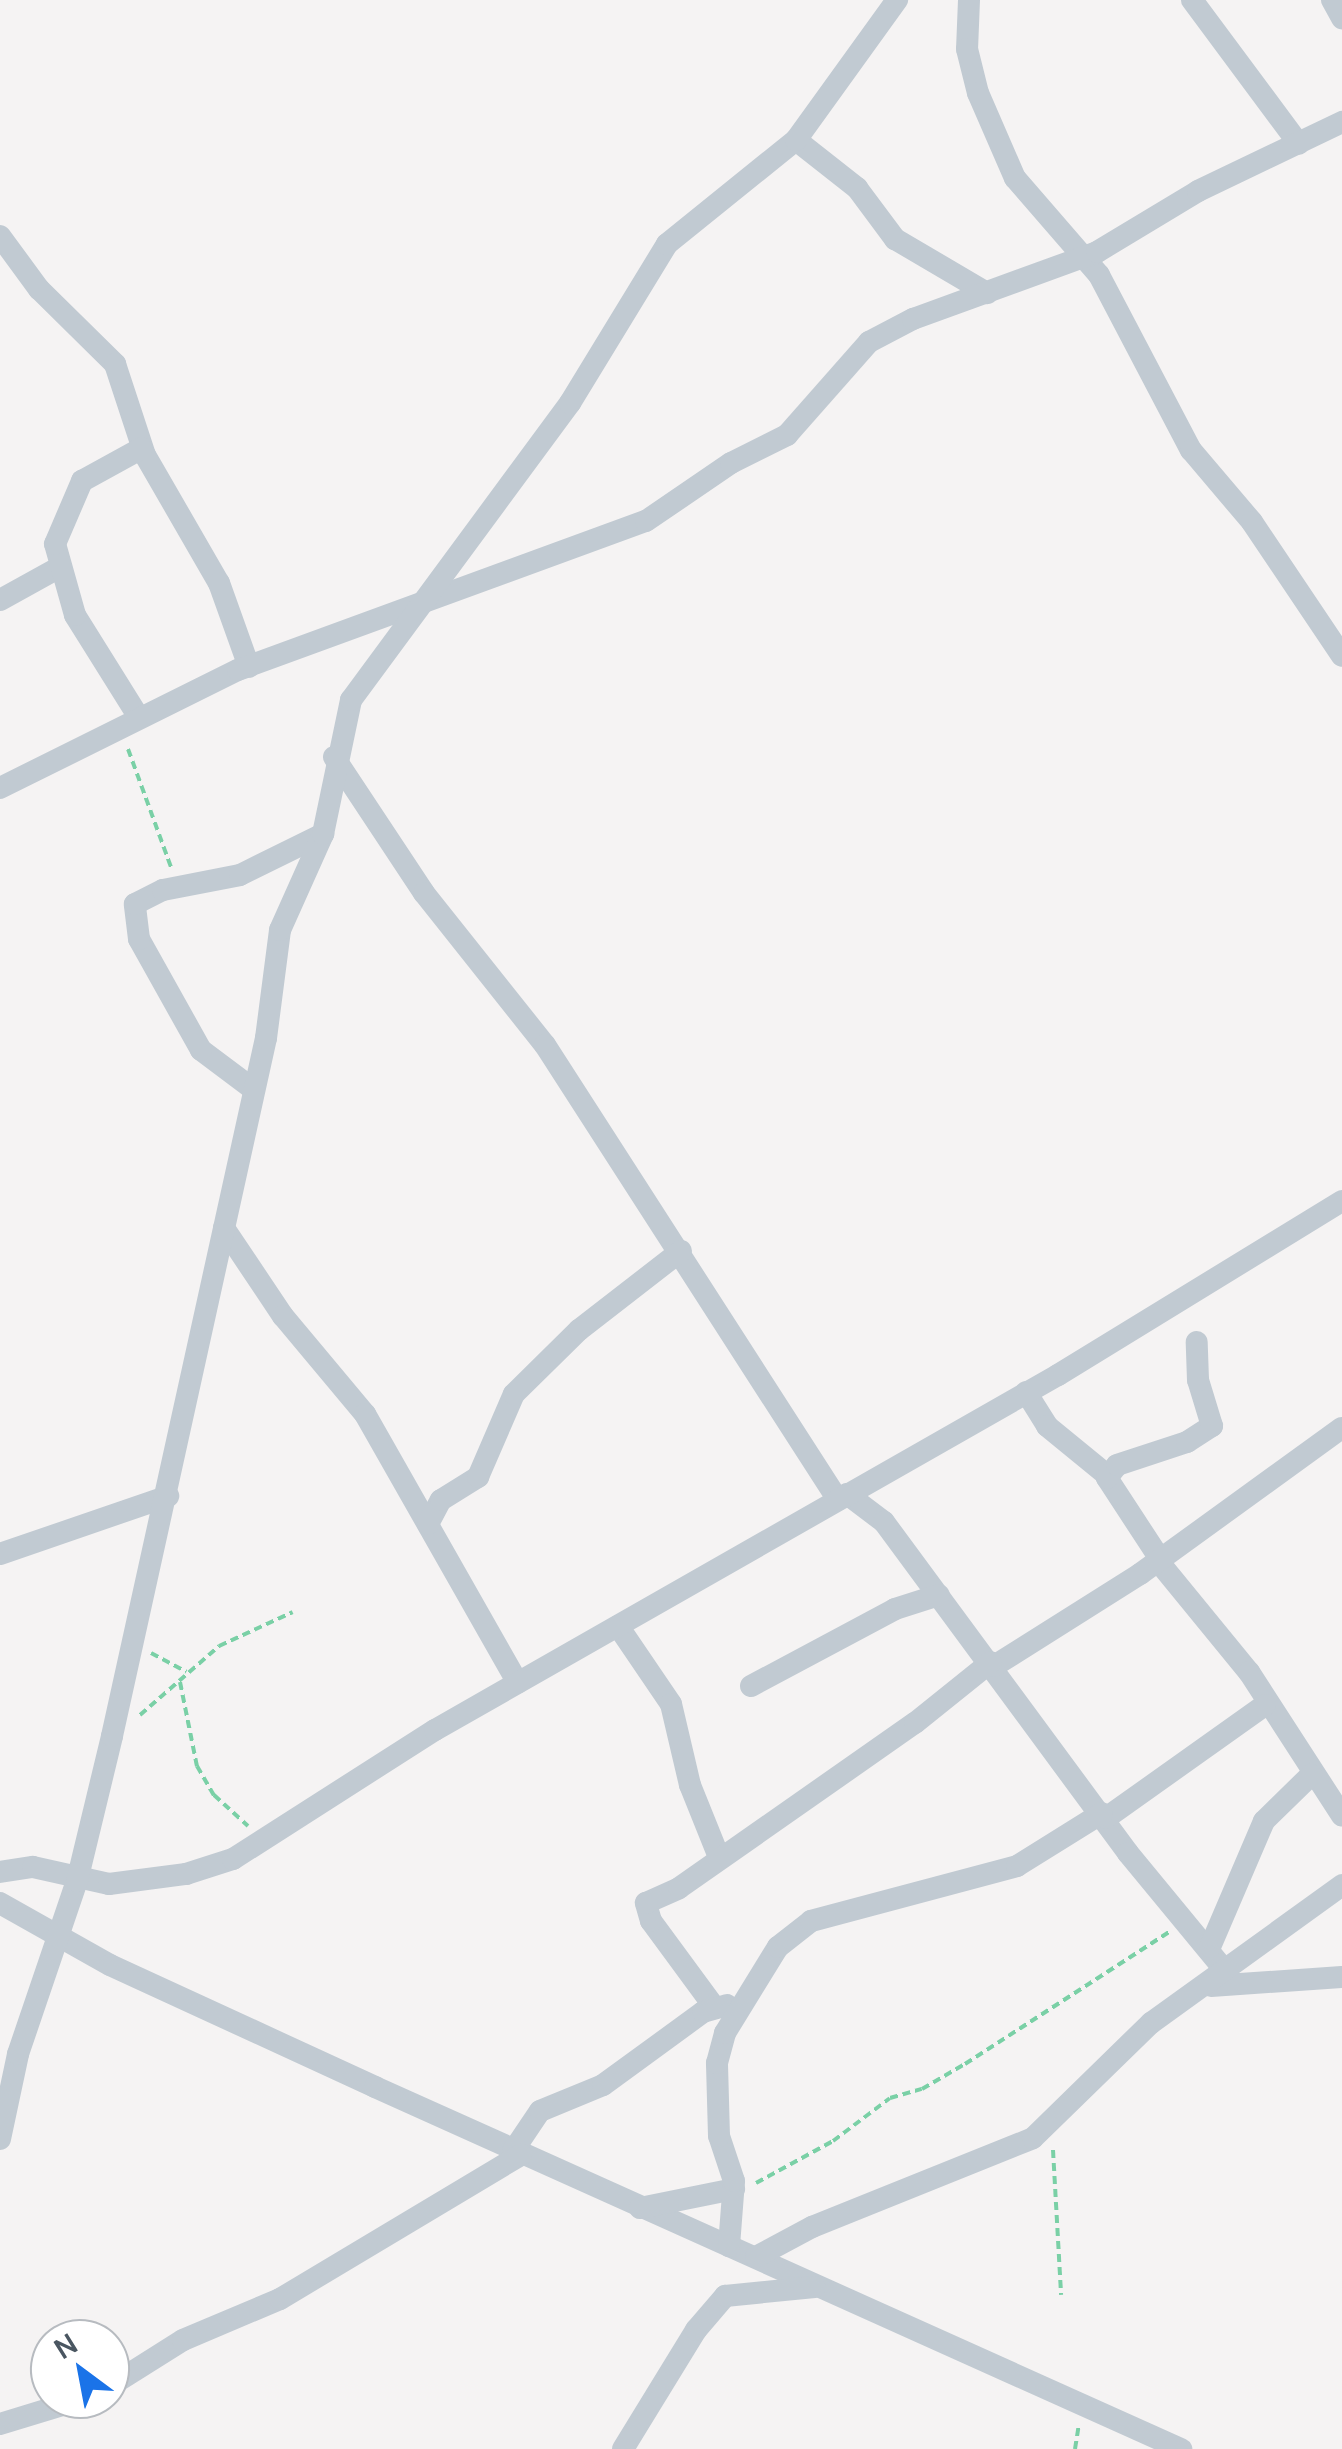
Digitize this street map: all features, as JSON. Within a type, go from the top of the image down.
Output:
[{"type":"street","points":[[0,2139],[18,2054],[76,1881],[168,1496],[253,1089],[280,930],[324,834],[334,757],[358,687],[570,403],[667,244],[796,140],[898,0]]},
{"type":"street","points":[[969,0],[967,50],[1005,160],[1026,195],[1086,256],[1192,450],[1252,522],[1342,656]]},
{"type":"street","points":[[1192,0],[1299,144]]},
{"type":"street","points":[[1332,0],[1342,18]]},
{"type":"street","points":[[0,788],[129,721],[249,666],[368,627],[424,598],[554,559],[646,520],[730,463],[787,435],[869,342],[1086,256],[1198,191],[1342,122]]},
{"type":"street","points":[[796,140],[856,188],[896,239],[987,293]]},
{"type":"street","points":[[0,236],[39,289],[108,352],[142,448],[219,583],[249,666]]},
{"type":"street","points":[[129,721],[75,615],[58,568],[55,544],[71,494],[102,466],[142,448]]},
{"type":"street","points":[[0,600],[58,568]]},
{"type":"street","points":[[334,757],[424,893],[525,1015],[842,1497],[873,1508],[1104,1816],[1210,1947],[1219,1979]]},
{"type":"street","points":[[253,1089],[201,1050],[139,940],[134,904],[178,888],[240,874],[324,834]]},
{"type":"street","points":[[0,1872],[32,1867],[76,1881],[109,1884],[186,1874],[258,1843],[518,1683],[1026,1392],[1342,1201]]},
{"type":"street","points":[[224,1228],[284,1316],[365,1414],[518,1683]]},
{"type":"street","points":[[428,1524],[441,1500],[478,1477],[514,1394],[579,1330],[681,1251]]},
{"type":"street","points":[[1108,1476],[1117,1465],[1187,1442],[1212,1426],[1198,1380],[1197,1342]]},
{"type":"street","points":[[1026,1392],[1047,1426],[1108,1476],[1113,1496],[1249,1672],[1265,1705],[1310,1775],[1342,1816]]},
{"type":"street","points":[[715,2008],[645,1905],[915,1723],[993,1664],[1159,1560],[1342,1428]]},
{"type":"street","points":[[0,1554],[168,1496]]},
{"type":"street","points":[[751,1686],[895,1609],[939,1594]]},
{"type":"street","points":[[618,1626],[671,1704],[690,1785],[719,1857]]},
{"type":"street","points":[[729,2246],[734,2192],[715,2093],[725,2032],[778,1947],[811,1922],[1017,1866],[1104,1816],[1265,1705]]},
{"type":"street","points":[[1210,1947],[1264,1821],[1310,1775]]},
{"type":"street","points":[[756,2258],[812,2227],[963,2169],[1050,2125],[1151,2024],[1219,1979],[1342,1885]]},
{"type":"street","points":[[0,1903],[55,1937],[517,2153],[1181,2449]]},
{"type":"street","points":[[1219,1979],[1342,1977]]},
{"type":"street","points":[[130,2374],[184,2340],[280,2299],[517,2153],[540,2111],[603,2086],[715,2008],[743,2002]]},
{"type":"street","points":[[640,2208],[734,2192]]},
{"type":"street","points":[[622,2449],[696,2330],[725,2296],[820,2286]]},
{"type":"street","points":[[0,2424],[30,2415]]},
{"type":"path","points":[[129,721],[178,888]]},
{"type":"path","points":[[112,1736],[230,1639],[293,1612]]},
{"type":"path","points":[[132,1649],[163,1656],[187,1673]]},
{"type":"path","points":[[179,1680],[197,1766],[258,1843]]},
{"type":"path","points":[[734,2192],[833,2141],[890,2098],[922,2089],[965,2064],[1188,1918]]},
{"type":"path","points":[[1050,2125],[1061,2295]]}]
